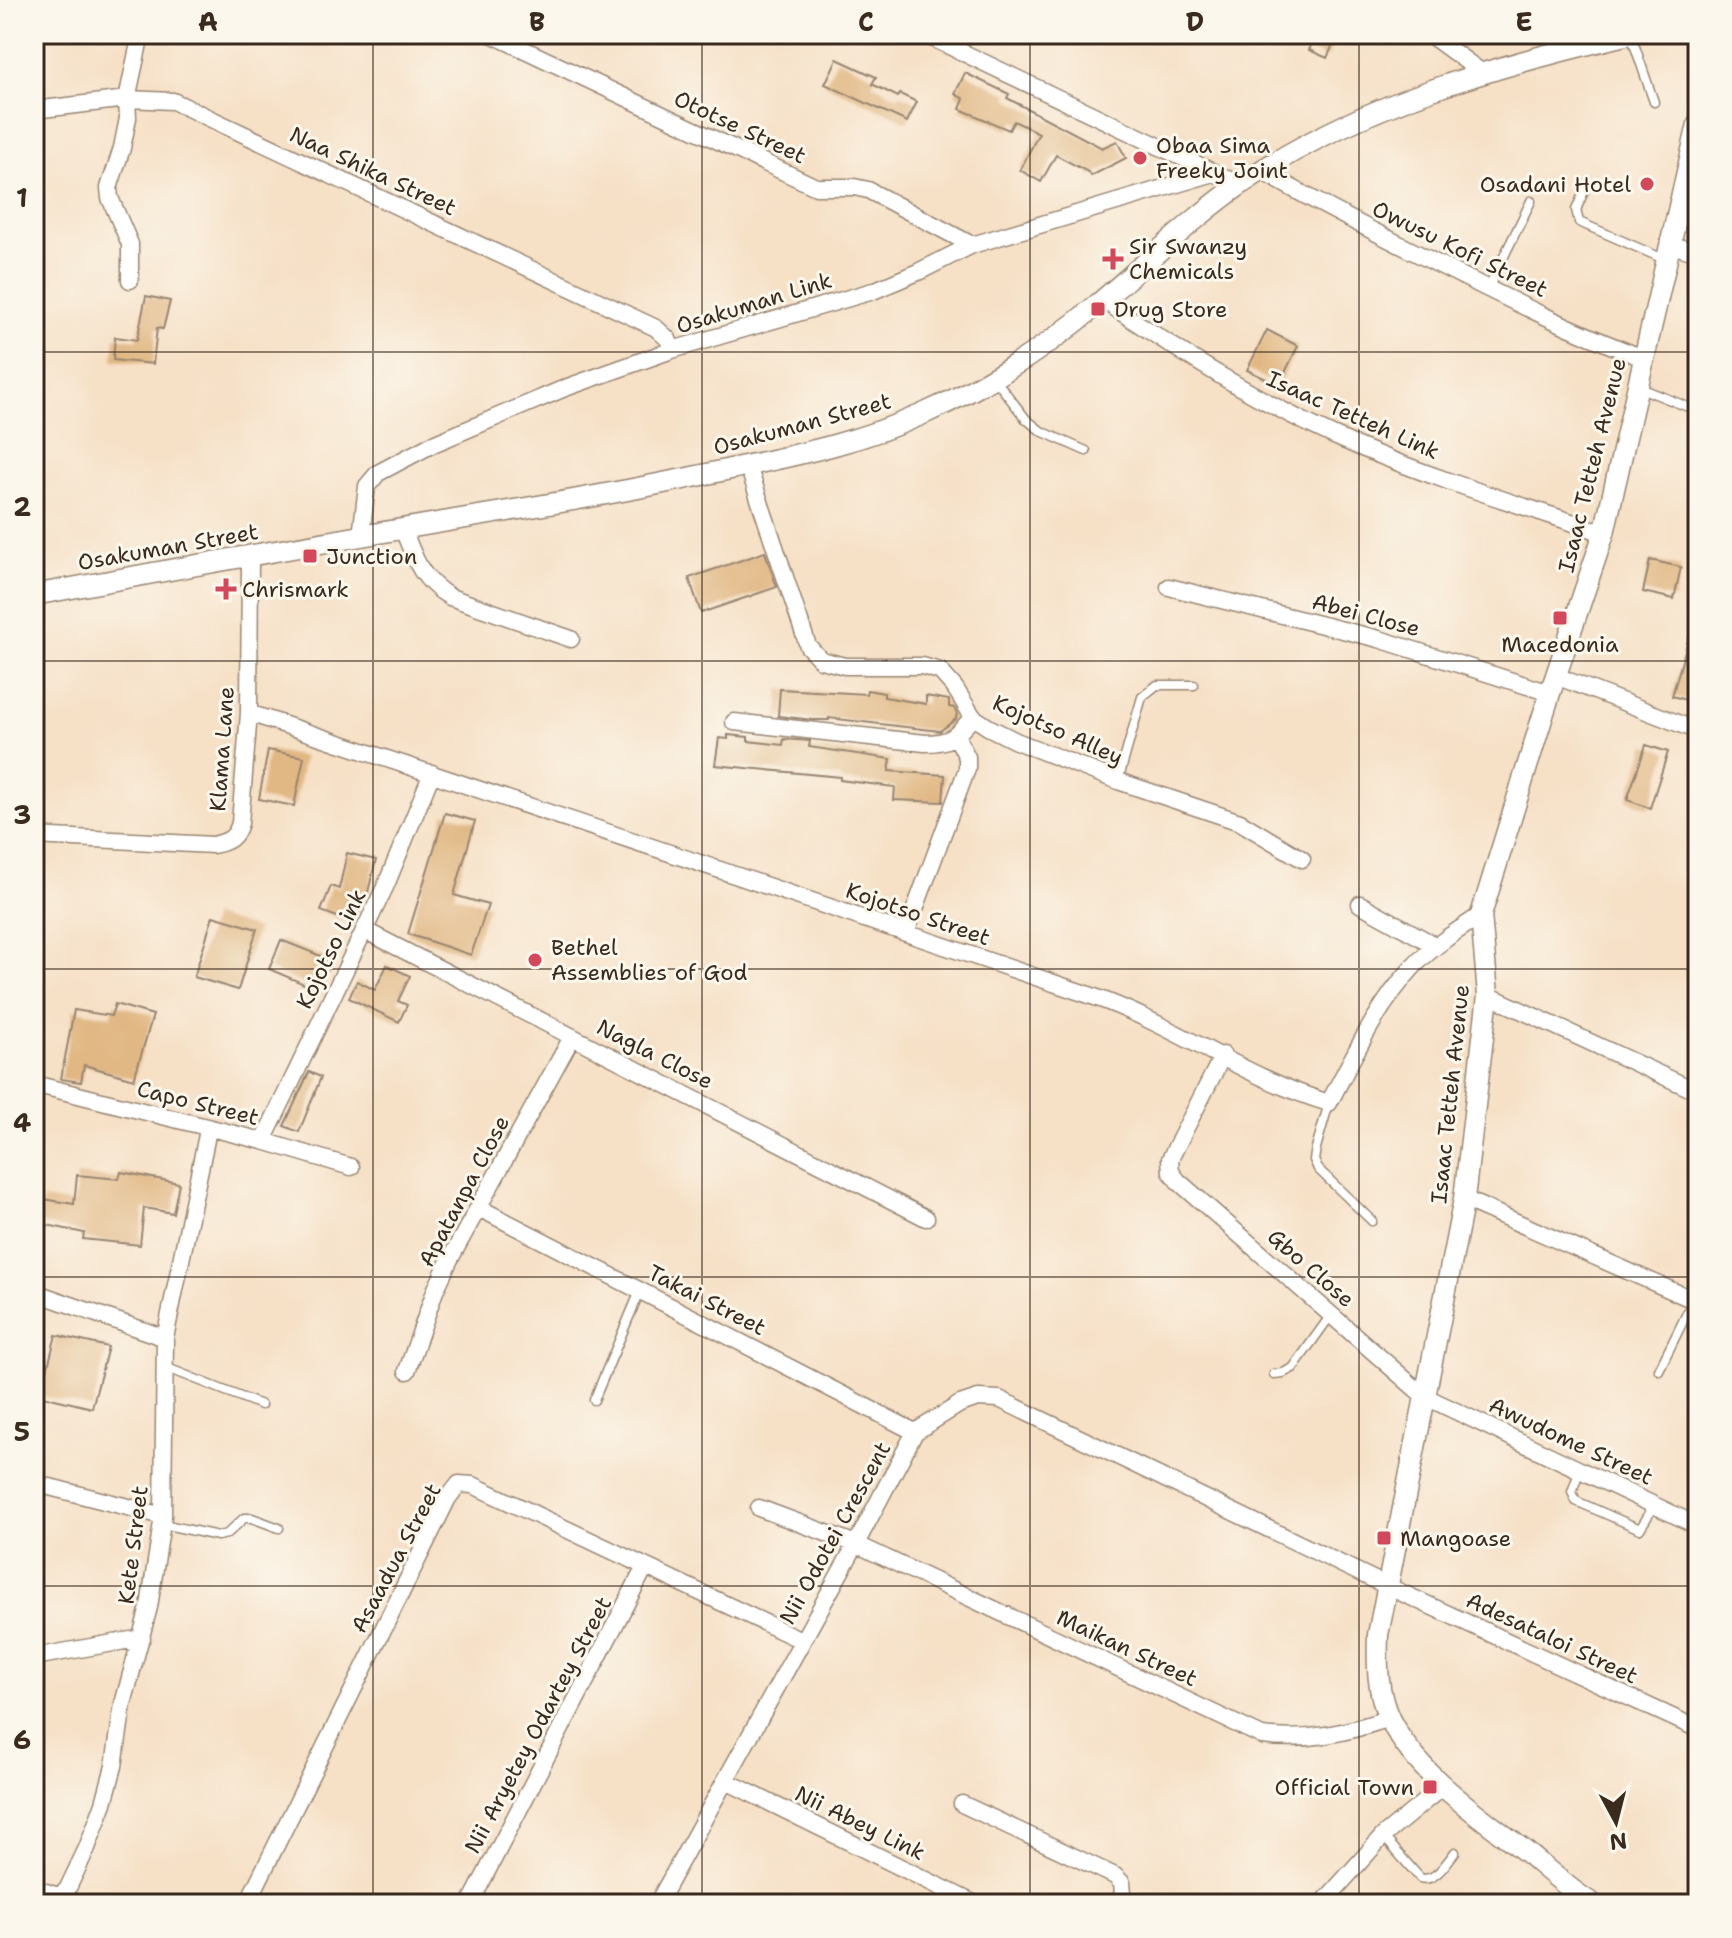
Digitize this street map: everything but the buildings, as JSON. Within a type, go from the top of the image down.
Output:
[{"type":"street","points":[[130,280],[130,244],[110,198],[109,188],[122,148],[128,118],[127,99],[141,34]]},
{"type":"street","name":"Ototse Street","points":[[491,34],[816,187],[868,190],[972,245]]},
{"type":"street","points":[[924,34],[1240,185]]},
{"type":"street","points":[[1429,34],[1481,72]]},
{"type":"street","name":"Osakuman Street","points":[[34,595],[652,486],[748,466],[882,430],[923,414],[994,377],[1040,348],[1103,300],[1136,269],[1240,185],[1371,113],[1481,72],[1630,34]]},
{"type":"street","name":"Naa Shika Street","points":[[34,110],[127,99],[173,101],[656,328],[668,339],[672,350]]},
{"type":"street","name":"Isaac Tetteh Avenue","points":[[1592,1904],[1442,1787],[1404,1741],[1389,1718],[1381,1693],[1377,1663],[1378,1635],[1464,1199],[1488,995],[1481,915],[1604,533],[1697,137]]},
{"type":"street","name":"Owusu Kofi Street","points":[[1262,171],[1323,206],[1488,289],[1593,339],[1643,358]]},
{"type":"street","name":"Osakuman Link","points":[[361,536],[367,486],[378,473],[433,444],[565,388],[672,350],[873,291],[972,245],[1214,173]]},
{"type":"street","points":[[1669,252],[1698,253]]},
{"type":"street","name":"Isaac Tetteh Link","points":[[1103,300],[1268,404],[1343,439],[1436,477],[1604,533]]},
{"type":"street","name":"Kojotso Alley","points":[[748,466],[808,646],[821,660],[845,666],[922,666],[940,671],[973,717],[1016,741],[1118,781],[1240,822],[1302,859]]},
{"type":"street","points":[[403,529],[421,572],[433,587],[450,597],[571,639]]},
{"type":"street","name":"Klama Lane","points":[[34,836],[213,845],[226,842],[237,834],[249,713],[250,557]]},
{"type":"street","name":"Abei Close","points":[[1169,587],[1553,685],[1698,731]]},
{"type":"street","name":"Kojotso Street","points":[[249,713],[1096,997],[1175,1031],[1295,1091],[1329,1103]]},
{"type":"street","points":[[734,722],[943,743],[956,736],[973,717]]},
{"type":"street","points":[[906,933],[967,769],[967,757],[956,736]]},
{"type":"street","name":"Kojotso Link","points":[[263,1141],[404,844],[432,773]]},
{"type":"street","points":[[1360,904],[1436,946]]},
{"type":"street","points":[[1329,1103],[1385,1004],[1407,975],[1436,946],[1481,915]]},
{"type":"street","name":"Nagla Close","points":[[364,930],[926,1218]]},
{"type":"street","points":[[1488,995],[1698,1092]]},
{"type":"street","name":"Apatanpa Close","points":[[407,1371],[435,1291],[572,1037]]},
{"type":"street","name":"Gbo Close","points":[[1223,1055],[1170,1159],[1171,1172],[1424,1396]]},
{"type":"street","name":"Capo Street","points":[[34,1084],[208,1130],[263,1141],[351,1167]]},
{"type":"street","name":"Kete Street","points":[[56,1900],[67,1890],[104,1803],[114,1766],[123,1704],[142,1638],[162,1520],[165,1338],[208,1130]]},
{"type":"street","points":[[1464,1199],[1696,1301]]},
{"type":"street","name":"Takai Street","points":[[479,1208],[915,1432]]},
{"type":"street","points":[[34,1292],[165,1338]]},
{"type":"street","name":"Awudome Street","points":[[1424,1396],[1698,1526]]},
{"type":"street","name":"Nii Odotei Crescent","points":[[657,1904],[915,1432],[960,1404],[978,1398],[999,1399],[1387,1586]]},
{"type":"street","points":[[34,1483],[162,1520]]},
{"type":"street","name":"Asaadua Street","points":[[247,1904],[448,1498],[459,1484],[473,1485],[801,1640]]},
{"type":"street","name":"Maikan Street","points":[[759,1508],[856,1544],[1262,1736],[1290,1740],[1320,1737],[1389,1718]]},
{"type":"street","name":"Nii Aryetey Odartey Street","points":[[470,1904],[645,1567]]},
{"type":"street","name":"Adesataloi Street","points":[[1387,1586],[1698,1729]]},
{"type":"street","points":[[34,1657],[142,1638]]},
{"type":"street","name":"Nii Abey Link","points":[[726,1781],[975,1904]]},
{"type":"street","points":[[1322,1904],[1383,1836],[1442,1787]]},
{"type":"street","points":[[962,1804],[1115,1876],[1122,1883],[1123,1893],[1117,1904]]},
{"type":"street","points":[[34,1888],[56,1900]]},
{"type":"lane","points":[[1630,34],[1654,102]]},
{"type":"lane","points":[[1585,189],[1576,210],[1579,222],[1669,252]]},
{"type":"lane","points":[[1488,289],[1531,201]]},
{"type":"lane","points":[[994,377],[1026,419],[1041,431],[1086,451]]},
{"type":"lane","points":[[1637,387],[1698,411]]},
{"type":"lane","points":[[1118,781],[1142,697],[1157,685],[1194,685]]},
{"type":"lane","points":[[1329,1103],[1314,1160],[1318,1169],[1372,1221]]},
{"type":"lane","points":[[594,1400],[640,1291]]},
{"type":"lane","points":[[1659,1370],[1696,1301]]},
{"type":"lane","points":[[1274,1374],[1293,1368],[1331,1315]]},
{"type":"lane","points":[[164,1367],[261,1405]]},
{"type":"lane","points":[[1580,1469],[1572,1492],[1576,1501],[1640,1529],[1655,1505]]},
{"type":"lane","points":[[162,1520],[218,1536],[227,1534],[244,1518],[279,1528]]},
{"type":"lane","points":[[1383,1836],[1420,1878],[1426,1880],[1432,1879],[1455,1852]]},
{"type":"place","name":"Obaa Sima Freeky Joint","points":[[1140,158]]},
{"type":"place","name":"Osadani Hotel","points":[[1647,184]]},
{"type":"place","name":"Sir Swanzy Chemicals","points":[[1113,259]]},
{"type":"place","name":"Drug Store","points":[[1098,309]]},
{"type":"place","name":"Junction","points":[[310,556]]},
{"type":"place","name":"Chrismark","points":[[226,589]]},
{"type":"place","name":"Macedonia","points":[[1560,618]]},
{"type":"place","name":"Bethel Assemblies of God","points":[[535,960]]},
{"type":"place","name":"Mangoase","points":[[1384,1538]]},
{"type":"place","name":"Official Town","points":[[1430,1787]]}]
